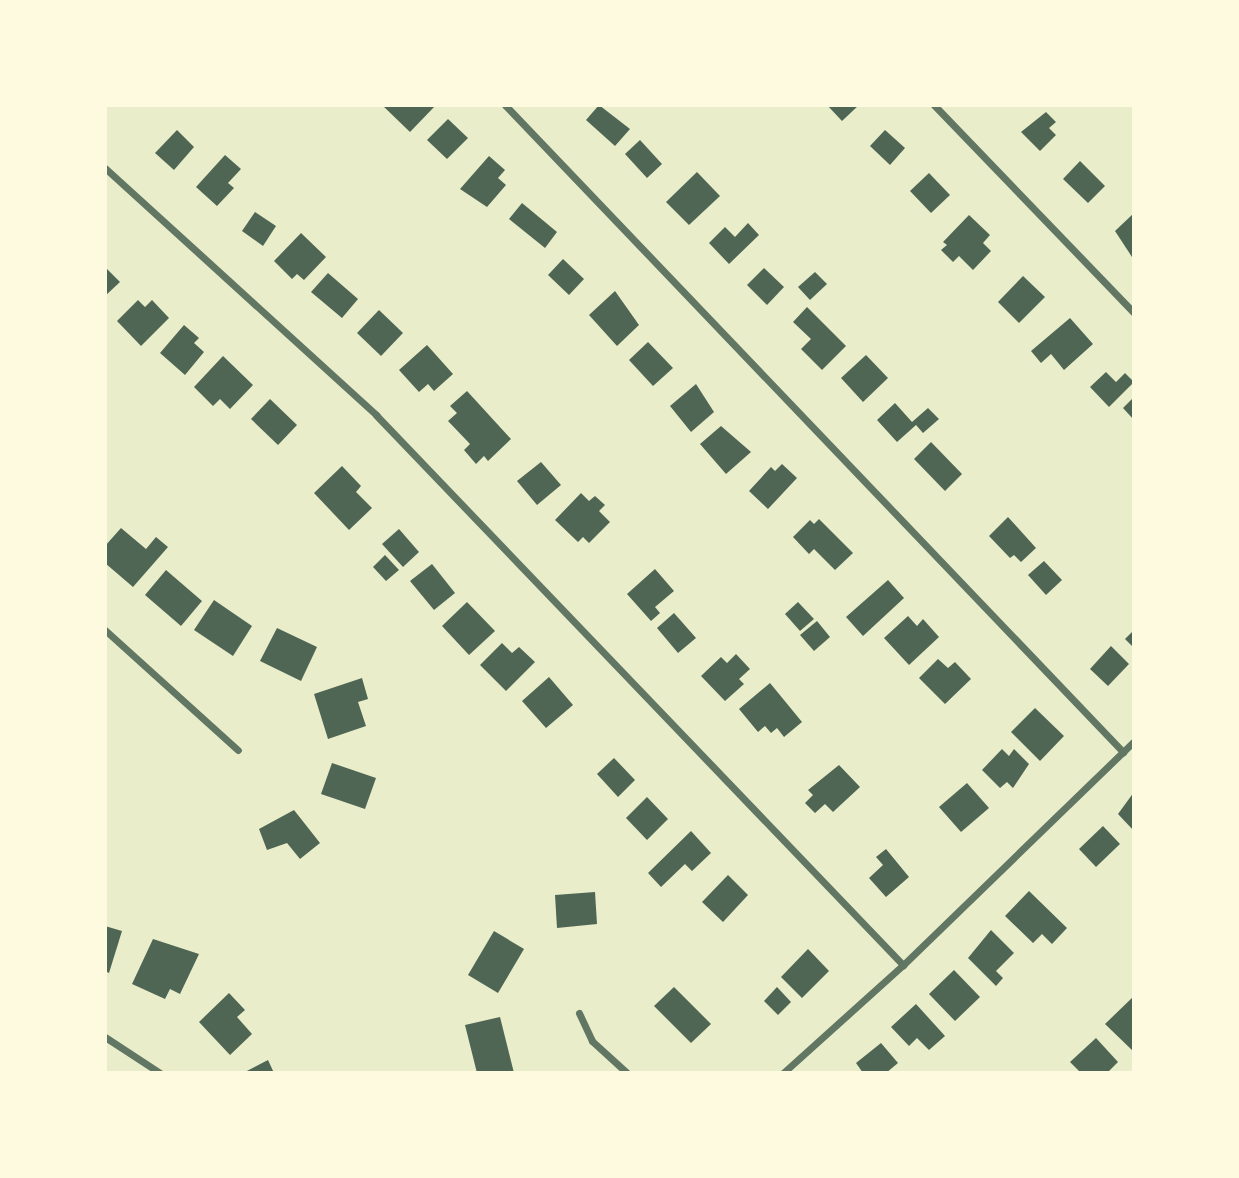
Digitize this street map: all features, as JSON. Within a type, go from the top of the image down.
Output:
[{"type":"street","points":[[505,105],[1123,752]]},
{"type":"street","points":[[934,105],[1134,313]]},
{"type":"street","points":[[105,168],[376,415],[903,965]]},
{"type":"street","points":[[105,630],[237,750]]},
{"type":"street","points":[[783,1073],[903,965],[1134,741]]},
{"type":"street","points":[[579,1013],[592,1041],[627,1073]]},
{"type":"street","points":[[105,1037],[160,1073]]},
{"type":"building","points":[[382,105],[436,105],[410,132]]},
{"type":"building","points":[[599,105],[630,129],[615,146],[586,120]]},
{"type":"building","points":[[827,105],[859,105],[842,121]]},
{"type":"building","points":[[1046,112],[1056,122],[1049,128],[1056,135],[1040,151],[1021,132]]},
{"type":"building","points":[[448,119],[468,138],[447,159],[427,140]]},
{"type":"building","points":[[177,130],[194,147],[174,170],[155,153]]},
{"type":"building","points":[[885,130],[905,148],[890,165],[870,146]]},
{"type":"building","points":[[640,140],[662,164],[647,178],[625,154]]},
{"type":"building","points":[[225,155],[241,169],[228,183],[234,188],[217,206],[196,187]]},
{"type":"building","points":[[489,156],[505,170],[498,178],[506,185],[487,207],[460,189]]},
{"type":"building","points":[[1080,161],[1105,186],[1088,203],[1063,179]]},
{"type":"building","points":[[697,172],[720,196],[689,225],[666,202]]},
{"type":"building","points":[[929,173],[950,195],[931,213],[910,191]]},
{"type":"building","points":[[522,203],[557,232],[545,248],[509,219]]},
{"type":"building","points":[[255,212],[276,226],[263,246],[242,231]]},
{"type":"building","points":[[1134,213],[1134,255],[1132,257],[1115,231]]},
{"type":"building","points":[[969,215],[990,235],[983,243],[991,251],[973,270],[959,256],[953,262],[941,250],[947,245],[943,242]]},
{"type":"building","points":[[748,223],[759,235],[729,264],[709,243],[725,227],[735,237]]},
{"type":"building","points":[[301,233],[326,257],[304,280],[297,274],[292,279],[274,261]]},
{"type":"building","points":[[563,259],[584,279],[569,295],[548,275]]},
{"type":"building","points":[[105,267],[120,282],[105,296]]},
{"type":"building","points":[[764,268],[784,287],[767,305],[747,285]]},
{"type":"building","points":[[815,272],[827,284],[810,300],[798,287]]},
{"type":"building","points":[[328,273],[358,299],[342,318],[311,292]]},
{"type":"building","points":[[1023,276],[1045,297],[1019,323],[998,302]]},
{"type":"building","points":[[615,291],[639,325],[617,346],[589,315]]},
{"type":"building","points":[[138,300],[145,307],[152,300],[169,318],[141,346],[117,321]]},
{"type":"building","points":[[807,307],[846,346],[822,370],[801,349],[811,339],[793,322]]},
{"type":"building","points":[[379,310],[403,333],[381,356],[357,333]]},
{"type":"building","points":[[1070,318],[1093,344],[1064,370],[1051,354],[1041,363],[1031,351]]},
{"type":"building","points":[[184,325],[199,338],[194,343],[204,352],[185,375],[160,353]]},
{"type":"building","points":[[648,342],[673,368],[653,386],[629,360]]},
{"type":"building","points":[[427,345],[453,374],[434,391],[428,384],[419,392],[399,370]]},
{"type":"building","points":[[866,355],[888,378],[863,402],[841,378]]},
{"type":"building","points":[[223,356],[253,385],[230,409],[220,399],[213,406],[194,387]]},
{"type":"building","points":[[1106,372],[1116,382],[1125,373],[1134,382],[1109,407],[1090,387]]},
{"type":"building","points":[[696,384],[714,412],[691,432],[670,406]]},
{"type":"building","points":[[467,391],[511,439],[488,461],[484,456],[476,464],[464,450],[470,444],[448,421],[457,413],[450,406]]},
{"type":"building","points":[[1134,397],[1134,420],[1123,408]]},
{"type":"building","points":[[270,399],[297,425],[278,445],[251,419]]},
{"type":"building","points":[[895,403],[912,422],[928,408],[939,419],[923,433],[916,425],[897,442],[877,420]]},
{"type":"building","points":[[721,426],[751,452],[726,474],[700,444]]},
{"type":"building","points":[[931,442],[962,474],[945,491],[914,459]]},
{"type":"building","points":[[541,462],[561,485],[537,505],[517,481]]},
{"type":"building","points":[[782,464],[797,478],[768,509],[749,491],[771,467],[775,471]]},
{"type":"building","points":[[342,466],[361,486],[356,492],[372,508],[349,530],[314,493]]},
{"type":"building","points":[[581,493],[589,501],[595,496],[605,505],[599,511],[610,522],[589,543],[583,537],[578,542],[555,520]]},
{"type":"building","points":[[1008,517],[1036,548],[1021,562],[1014,555],[1010,558],[989,536]]},
{"type":"building","points":[[819,519],[853,553],[835,570],[814,549],[809,554],[793,537],[810,520],[814,524]]},
{"type":"building","points":[[121,528],[146,549],[156,537],[168,547],[133,587],[105,563],[105,546]]},
{"type":"building","points":[[399,529],[419,552],[403,567],[382,544]]},
{"type":"building","points":[[385,555],[399,570],[386,581],[373,567]]},
{"type":"building","points":[[1044,561],[1062,580],[1046,595],[1028,575]]},
{"type":"building","points":[[432,564],[455,593],[434,610],[410,581]]},
{"type":"building","points":[[655,569],[674,591],[655,607],[660,613],[651,621],[627,594]]},
{"type":"building","points":[[166,570],[202,601],[181,626],[145,595]]},
{"type":"building","points":[[888,580],[904,598],[863,636],[846,617]]},
{"type":"building","points":[[214,600],[252,626],[233,656],[194,630]]},
{"type":"building","points":[[467,602],[495,631],[469,655],[442,626]]},
{"type":"building","points":[[798,602],[814,619],[800,631],[785,614]]},
{"type":"building","points":[[674,613],[696,638],[678,653],[657,628]]},
{"type":"building","points":[[908,616],[917,626],[923,619],[939,637],[909,665],[884,638]]},
{"type":"building","points":[[817,621],[830,637],[814,651],[800,635]]},
{"type":"building","points":[[277,628],[317,647],[301,681],[260,661]]},
{"type":"building","points":[[1134,630],[1134,648],[1125,639]]},
{"type":"building","points":[[502,643],[512,653],[519,647],[535,662],[506,691],[480,665]]},
{"type":"building","points":[[1111,646],[1129,664],[1108,686],[1090,669]]},
{"type":"building","points":[[736,654],[750,669],[739,679],[744,684],[725,701],[701,676],[721,657],[727,663]]},
{"type":"building","points":[[938,659],[948,668],[955,662],[971,679],[945,704],[919,678]]},
{"type":"building","points":[[549,677],[573,705],[546,728],[522,701]]},
{"type":"building","points":[[362,678],[368,699],[358,702],[366,726],[328,739],[314,694]]},
{"type":"building","points":[[770,683],[802,722],[784,737],[777,728],[771,733],[765,726],[758,732],[739,709]]},
{"type":"building","points":[[1035,708],[1064,736],[1040,761],[1011,732]]},
{"type":"building","points":[[1002,749],[1009,756],[1014,749],[1029,764],[1013,788],[1007,782],[1000,788],[982,770]]},
{"type":"building","points":[[614,758],[635,780],[618,797],[597,774]]},
{"type":"building","points":[[332,763],[376,778],[365,809],[321,794]]},
{"type":"building","points":[[839,765],[860,787],[833,812],[825,804],[815,813],[805,803],[813,795],[808,790]]},
{"type":"building","points":[[967,783],[989,808],[961,832],[939,807]]},
{"type":"building","points":[[1134,792],[1134,831],[1118,814]]},
{"type":"building","points":[[647,797],[668,819],[647,840],[626,818]]},
{"type":"building","points":[[294,810],[320,843],[300,859],[287,843],[267,850],[259,829]]},
{"type":"building","points":[[1103,826],[1120,844],[1096,867],[1079,849]]},
{"type":"building","points":[[691,831],[711,853],[692,871],[685,864],[661,887],[648,873]]},
{"type":"building","points":[[886,849],[909,877],[886,897],[869,878],[883,865],[876,857]]},
{"type":"building","points":[[728,875],[748,895],[723,922],[702,902]]},
{"type":"building","points":[[1029,891],[1067,928],[1052,944],[1042,934],[1033,943],[1005,916]]},
{"type":"building","points":[[595,892],[597,924],[557,928],[555,895]]},
{"type":"building","points":[[105,926],[122,931],[109,973],[105,971]]},
{"type":"building","points":[[991,930],[1014,953],[996,971],[1003,978],[996,986],[968,958]]},
{"type":"building","points":[[494,931],[524,949],[498,993],[468,975]]},
{"type":"building","points":[[153,939],[199,954],[180,994],[170,989],[165,999],[132,984]]},
{"type":"building","points":[[808,949],[829,971],[802,998],[781,977]]},
{"type":"building","points":[[954,970],[980,997],[955,1021],[929,994]]},
{"type":"building","points":[[674,987],[711,1024],[691,1043],[654,1006]]},
{"type":"building","points":[[777,987],[791,1002],[778,1015],[764,1001]]},
{"type":"building","points":[[229,993],[245,1010],[237,1017],[252,1034],[230,1055],[199,1022]]},
{"type":"building","points":[[1134,996],[1134,1052],[1105,1024]]},
{"type":"building","points":[[916,1004],[945,1036],[929,1050],[917,1038],[909,1046],[891,1027]]},
{"type":"building","points":[[500,1017],[514,1073],[477,1073],[465,1025]]},
{"type":"building","points":[[1096,1038],[1118,1062],[1107,1073],[1081,1073],[1070,1062]]},
{"type":"building","points":[[881,1043],[898,1063],[886,1073],[863,1073],[856,1063]]},
{"type":"building","points":[[268,1060],[274,1073],[243,1073]]}]
